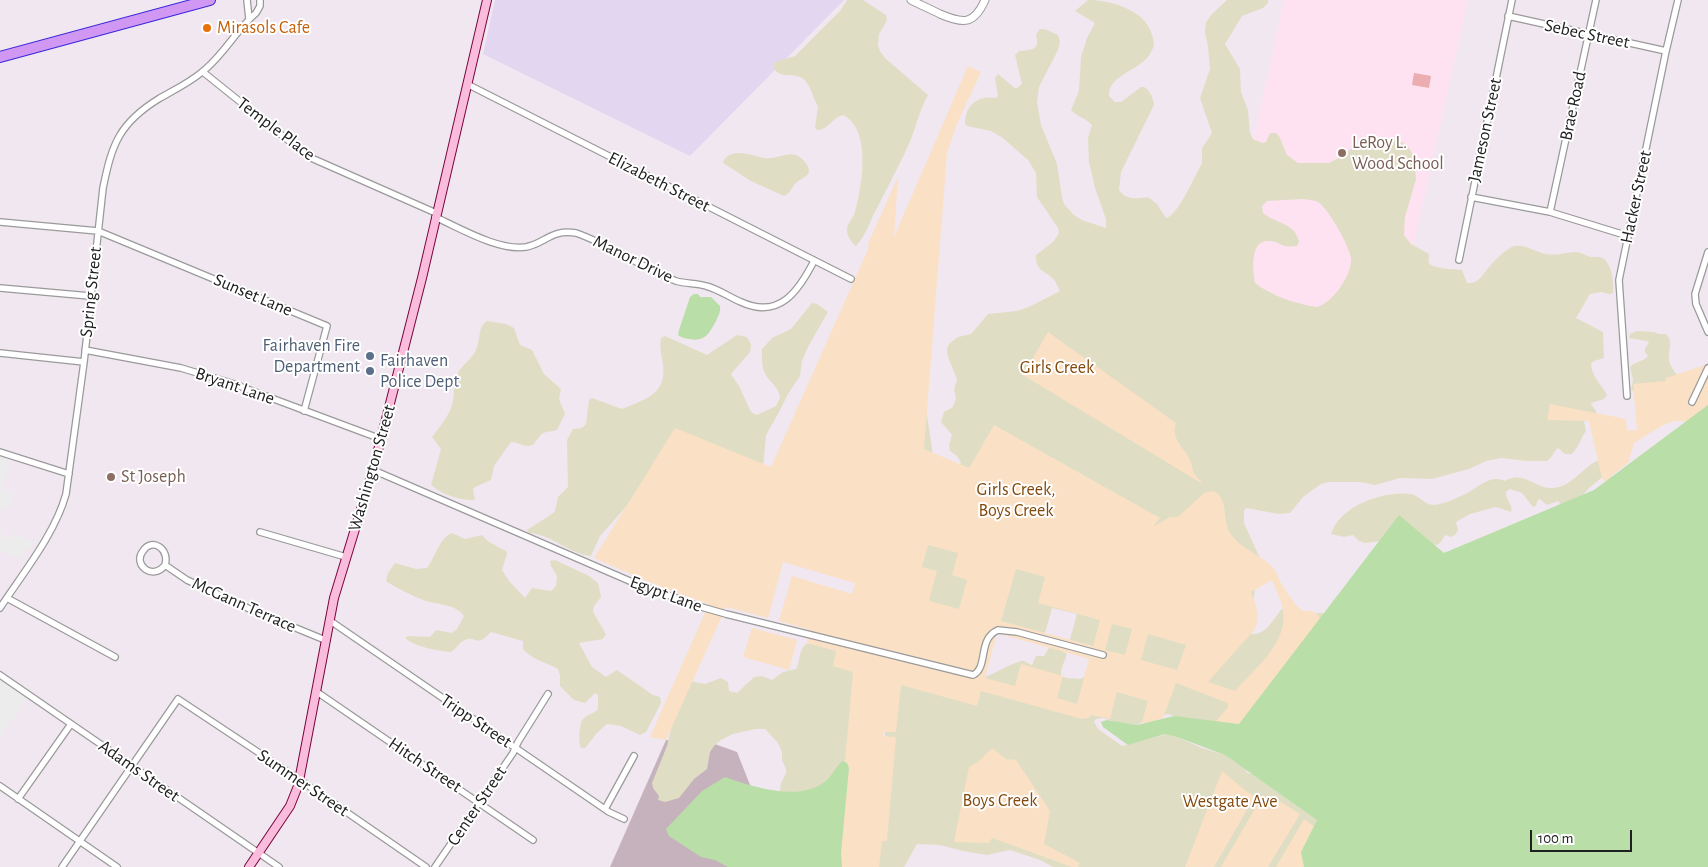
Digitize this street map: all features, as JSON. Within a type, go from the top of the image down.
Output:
[{"type":"highway","points":[[0,57],[210,0]]},
{"type":"main road","name":"Washington Street","points":[[249,867],[290,806],[300,780],[329,620],[373,470],[422,278],[486,0]]},
{"type":"street","points":[[247,0],[249,19]]},
{"type":"street","name":"Spring Street","points":[[0,608],[56,522],[63,504],[69,474],[84,362],[105,177],[116,145],[126,125],[149,105],[203,72],[259,9],[260,0]]},
{"type":"street","points":[[911,0],[954,20],[967,20],[976,15],[985,0]]},
{"type":"street","name":"Jameson Street","points":[[1459,260],[1512,0]]},
{"type":"street","name":"Brae Road","points":[[1550,212],[1596,0]]},
{"type":"street","name":"Hacker Street","points":[[1627,396],[1619,280],[1678,0]]},
{"type":"street","name":"Sebec Street","points":[[1508,16],[1666,51]]},
{"type":"street","name":"Temple Place","points":[[203,72],[309,157],[436,215]]},
{"type":"street","name":"Elizabeth Street","points":[[467,84],[851,279]]},
{"type":"street","points":[[1471,197],[1550,212],[1628,236]]},
{"type":"street","name":"Manor Drive","points":[[436,215],[493,242],[512,247],[527,246],[556,233],[576,233],[671,278],[682,282],[708,286],[752,306],[775,305],[789,298],[802,284],[814,261]]},
{"type":"street","points":[[0,222],[98,231]]},
{"type":"street","name":"Sunset Lane","points":[[98,231],[327,326],[304,411]]},
{"type":"street","points":[[1708,252],[1695,294],[1696,304],[1708,332]]},
{"type":"street","points":[[0,288],[90,296]]},
{"type":"street","points":[[1702,317],[1708,322]]},
{"type":"street","name":"Bryant Lane","points":[[85,350],[181,368],[231,383],[381,439]]},
{"type":"street","points":[[0,353],[84,362]]},
{"type":"street","points":[[1692,402],[1708,368]]},
{"type":"street","points":[[0,452],[69,474]]},
{"type":"street","name":"Egypt Lane","points":[[373,470],[600,568],[698,606],[973,675],[979,670],[986,640],[998,630],[1017,632],[1103,655]]},
{"type":"street","points":[[260,532],[346,557]]},
{"type":"street","points":[[154,545],[162,548],[167,556],[165,565],[155,572],[146,570],[140,559],[143,551],[154,545]]},
{"type":"street","name":"McGann Terrace","points":[[165,565],[187,580],[252,610],[325,640]]},
{"type":"street","points":[[7,598],[115,657]]},
{"type":"street","name":"Tripp Street","points":[[329,620],[605,809],[624,819]]},
{"type":"street","name":"Adams Street","points":[[0,675],[279,867]]},
{"type":"street","name":"Hitch Street","points":[[316,692],[480,802],[533,840]]},
{"type":"street","name":"Center Street","points":[[436,867],[516,748],[548,694]]},
{"type":"street","name":"Summer Street","points":[[131,766],[178,700],[300,780],[426,867]]},
{"type":"street","points":[[18,799],[71,724]]},
{"type":"street","points":[[605,809],[634,756]]},
{"type":"street","points":[[62,867],[131,766]]},
{"type":"street","points":[[0,786],[117,867]]},
{"type":"shaded area","points":[[495,0],[844,0],[690,156],[483,54]]},
{"type":"shaded area","name":"LeRoy L. Wood School","points":[[1284,0],[1468,0],[1388,360],[1217,306]]},
{"type":"shaded area","points":[[1414,73],[1431,76],[1429,88],[1412,85]]},
{"type":"shaded area","points":[[698,294],[700,297],[711,297],[720,308],[716,321],[709,333],[703,338],[694,340],[678,335],[690,297]]},
{"type":"shaded area","points":[[1708,405],[1708,867],[1304,867],[1301,852],[1317,820],[1225,755],[1165,734],[1128,745],[1103,727],[1101,722],[1107,720],[1137,725],[1174,716],[1239,724],[1399,515],[1444,553],[1594,490]]},
{"type":"shaded area","points":[[0,452],[12,456],[1,489],[13,493],[8,508],[4,507],[2,513],[0,512]]},
{"type":"shaded area","points":[[0,529],[3,530],[2,536],[11,539],[13,533],[35,542],[29,550],[25,550],[20,558],[0,551]]},
{"type":"shaded area","points":[[0,675],[29,695],[0,737]]},
{"type":"shaded area","points":[[666,740],[712,743],[737,752],[767,828],[752,867],[610,867]]},
{"type":"shaded area","points":[[842,761],[847,763],[849,768],[841,853],[842,867],[728,867],[715,860],[701,857],[669,836],[666,829],[702,791],[725,777],[777,791],[804,791],[816,787],[827,780]]},
{"type":"green space","points":[[847,0],[863,0],[886,15],[887,19],[879,34],[878,45],[880,51],[886,59],[928,95],[905,152],[865,233],[856,246],[852,243],[847,230],[855,212],[862,174],[861,146],[858,133],[852,122],[843,115],[824,128],[817,130],[815,128],[818,106],[805,81],[798,76],[783,75],[773,67],[775,62],[795,56],[840,11]]},
{"type":"green space","name":"Girls Creek, Boys Creek","points":[[1088,0],[1117,4],[1143,19],[1152,35],[1154,46],[1148,57],[1114,82],[1110,88],[1109,96],[1115,102],[1121,102],[1141,87],[1146,88],[1151,95],[1154,105],[1121,172],[1119,190],[1128,197],[1148,197],[1157,204],[1166,218],[1180,205],[1189,189],[1202,163],[1202,148],[1212,133],[1200,98],[1210,69],[1205,33],[1206,22],[1227,0],[1268,0],[1268,3],[1263,8],[1242,16],[1225,44],[1240,69],[1241,92],[1248,110],[1250,133],[1253,139],[1262,143],[1266,142],[1270,133],[1276,133],[1287,155],[1298,163],[1329,163],[1344,155],[1354,146],[1362,144],[1376,146],[1389,139],[1398,140],[1407,145],[1414,156],[1416,179],[1405,217],[1404,235],[1411,244],[1429,254],[1429,263],[1431,265],[1439,268],[1462,270],[1467,283],[1478,280],[1502,254],[1514,246],[1546,254],[1554,255],[1576,252],[1591,257],[1601,257],[1608,264],[1612,274],[1613,293],[1601,292],[1590,294],[1576,318],[1603,332],[1604,358],[1591,364],[1595,377],[1607,395],[1604,399],[1591,403],[1596,414],[1584,421],[1586,431],[1572,454],[1565,454],[1558,448],[1547,461],[1501,458],[1432,479],[1400,478],[1375,485],[1360,482],[1329,482],[1321,484],[1304,496],[1290,513],[1279,514],[1246,508],[1244,511],[1244,523],[1259,556],[1254,597],[1246,632],[1252,634],[1262,631],[1284,608],[1308,616],[1323,613],[1326,618],[1234,726],[1180,718],[1168,714],[1149,718],[1137,725],[1103,718],[1096,719],[1094,722],[1098,729],[1122,746],[1167,734],[1225,755],[1245,769],[1247,773],[1258,775],[1317,820],[1307,867],[1053,867],[1040,860],[1010,850],[987,855],[940,845],[917,844],[904,867],[873,867],[886,740],[888,666],[973,680],[980,679],[1021,661],[1032,665],[1036,656],[1044,656],[1049,648],[1059,649],[1067,654],[1061,670],[1061,676],[1081,679],[1086,675],[1093,653],[1069,643],[1077,614],[1052,608],[1046,630],[1042,636],[919,598],[925,403],[932,448],[932,478],[954,475],[961,463],[957,456],[950,451],[949,445],[952,435],[941,422],[944,412],[953,407],[956,398],[954,390],[957,379],[948,357],[947,349],[949,344],[958,337],[971,334],[988,314],[1017,311],[1060,291],[1055,281],[1039,268],[1036,261],[1036,255],[1053,242],[1059,233],[1058,228],[1037,197],[1036,173],[1028,160],[1003,138],[991,131],[965,124],[967,111],[974,103],[984,98],[996,98],[998,95],[995,78],[998,74],[1016,89],[1022,84],[1015,55],[1019,51],[1036,47],[1036,35],[1040,29],[1045,29],[1058,35],[1060,41],[1058,50],[1039,87],[1037,102],[1041,125],[1057,164],[1064,204],[1074,215],[1082,220],[1106,228],[1106,219],[1095,188],[1089,162],[1088,138],[1092,125],[1071,110],[1079,91],[1081,57],[1087,38],[1095,23],[1075,11]],"holes":[[[1303,199],[1318,202],[1327,212],[1343,237],[1351,259],[1345,280],[1329,300],[1317,307],[1293,302],[1277,296],[1255,283],[1254,277],[1254,256],[1255,250],[1259,245],[1270,241],[1286,246],[1297,246],[1299,242],[1294,231],[1268,217],[1263,213],[1262,206],[1267,201]]]},
{"type":"green space","name":"Girls Creek, Boys Creek","points":[[968,66],[981,72],[956,126],[947,153],[924,449],[969,468],[994,425],[1160,518],[1153,527],[1170,517],[1178,517],[1204,493],[1214,491],[1219,495],[1224,504],[1230,533],[1240,544],[1263,559],[1274,569],[1285,589],[1299,608],[1303,611],[1314,612],[1321,620],[1244,724],[1207,732],[1228,707],[1228,703],[1176,683],[1163,718],[1147,723],[1142,722],[1148,701],[1117,692],[1110,719],[1091,715],[1088,718],[1082,719],[981,691],[977,706],[901,685],[896,732],[884,732],[883,736],[896,737],[887,841],[882,841],[879,867],[830,867],[838,840],[853,672],[833,666],[836,651],[807,643],[810,630],[779,621],[792,576],[852,594],[855,583],[783,562],[768,618],[726,607],[666,740],[650,737],[709,604],[666,589],[594,558],[675,428],[771,467],[869,247],[867,246],[898,177],[894,237]],"holes":[[[928,545],[958,553],[952,575],[967,580],[959,609],[929,601],[937,571],[922,567]],[[1016,569],[1045,577],[1038,603],[1100,620],[1093,646],[1001,621]],[[1272,580],[1283,610],[1281,633],[1275,644],[1260,664],[1235,691],[1208,682],[1255,629],[1256,606],[1251,592]],[[1112,624],[1132,629],[1125,655],[1105,650]],[[997,633],[1089,659],[1077,704],[1057,698],[1063,676],[1021,664],[1015,686],[985,678]],[[1148,634],[1186,645],[1177,670],[1141,660]]]},
{"type":"green space","points":[[737,153],[764,158],[787,155],[797,156],[807,165],[809,171],[784,196],[751,181],[723,163],[728,156]]},
{"type":"green space","points":[[812,303],[817,304],[828,312],[802,361],[800,376],[766,435],[763,468],[632,500],[600,536],[591,556],[575,552],[537,534],[529,533],[527,530],[555,511],[558,497],[568,487],[567,440],[573,429],[582,428],[586,424],[589,400],[592,398],[622,409],[645,399],[657,390],[663,375],[660,349],[661,338],[665,336],[707,355],[737,335],[747,337],[751,344],[750,352],[731,374],[751,412],[757,415],[776,406],[780,398],[777,389],[764,370],[762,349],[772,338],[791,329]]},
{"type":"green space","points":[[487,321],[506,324],[514,328],[520,345],[532,350],[544,374],[561,389],[559,399],[565,414],[557,430],[543,433],[533,445],[527,446],[511,442],[494,466],[491,480],[473,489],[475,500],[464,499],[446,494],[431,485],[441,449],[432,437],[449,412],[457,373],[475,352],[480,331]]},
{"type":"green space","points":[[1637,331],[1666,334],[1669,337],[1669,359],[1672,369],[1679,378],[1638,393],[1631,390],[1633,380],[1630,367],[1648,356],[1645,352],[1645,348],[1649,343],[1647,341],[1629,338],[1630,334]]},
{"type":"green space","name":"Girls Creek","points":[[1048,332],[1176,423],[1176,437],[1201,483],[1023,375]]},
{"type":"green space","points":[[1708,364],[1708,423],[1675,421],[1665,424],[1648,434],[1634,443],[1628,463],[1611,476],[1608,484],[1602,478],[1589,421],[1547,420],[1550,404],[1626,419],[1627,431],[1637,430],[1633,384],[1666,381],[1666,378]]},
{"type":"green space","points":[[1599,460],[1613,468],[1588,489],[1577,502],[1564,508],[1558,501],[1547,505],[1540,499],[1537,501],[1536,506],[1533,507],[1522,493],[1510,489],[1506,492],[1506,495],[1512,509],[1511,512],[1496,507],[1470,514],[1456,522],[1458,530],[1455,535],[1451,537],[1445,535],[1437,545],[1388,540],[1365,543],[1359,541],[1353,535],[1344,537],[1331,534],[1343,516],[1363,502],[1375,498],[1387,495],[1410,494],[1434,505],[1456,498],[1493,479],[1505,481],[1518,477],[1540,486],[1560,487]]},
{"type":"green space","points":[[452,533],[465,539],[482,535],[489,542],[506,551],[507,554],[502,570],[509,581],[525,598],[532,588],[551,591],[556,586],[557,576],[550,561],[555,560],[589,576],[598,583],[601,597],[594,606],[593,612],[606,634],[603,639],[579,643],[592,667],[606,677],[617,670],[653,695],[660,697],[661,703],[646,732],[640,735],[621,726],[607,724],[585,748],[581,748],[579,737],[582,720],[598,709],[598,695],[595,693],[585,703],[574,700],[560,686],[558,669],[527,653],[523,649],[523,641],[491,632],[478,641],[468,639],[463,641],[451,652],[434,650],[406,639],[406,637],[411,636],[430,637],[436,630],[452,633],[457,629],[464,616],[457,609],[411,595],[386,580],[388,573],[395,563],[416,569],[427,568],[440,544]]},
{"type":"green space","points":[[752,628],[797,640],[789,670],[743,657]]},
{"type":"green space","points":[[809,643],[861,658],[854,804],[778,803],[781,783],[786,769],[778,743],[765,729],[755,729],[733,734],[721,740],[710,752],[707,769],[694,779],[679,798],[665,802],[658,800],[659,796],[652,783],[667,746],[676,708],[690,681],[705,684],[721,678],[728,682],[729,691],[737,693],[754,677],[762,676],[772,680],[783,672],[796,669],[803,647]]},
{"type":"green space","name":"Boys Creek","points":[[992,748],[1006,759],[1016,760],[1050,811],[1044,844],[1080,863],[1078,867],[1072,867],[992,838],[989,843],[954,842],[969,767],[978,762]]},
{"type":"green space","name":"Westgate Ave","points":[[1222,771],[1247,792],[1255,796],[1214,867],[1185,867]]},
{"type":"green space","points":[[1261,798],[1281,802],[1300,814],[1268,867],[1221,867]]},
{"type":"green space","points":[[1304,819],[1315,827],[1313,867],[1276,867]]},
{"type":"place","name":"Mirasols Cafe","points":[[207,28]]},
{"type":"place","name":"LeRoy L. Wood School","points":[[1342,153]]},
{"type":"place","name":"Fairhaven Fire Department","points":[[370,356]]},
{"type":"place","name":"Fairhaven Police Dept","points":[[370,371]]},
{"type":"place","name":"St Joseph","points":[[111,477]]}]
